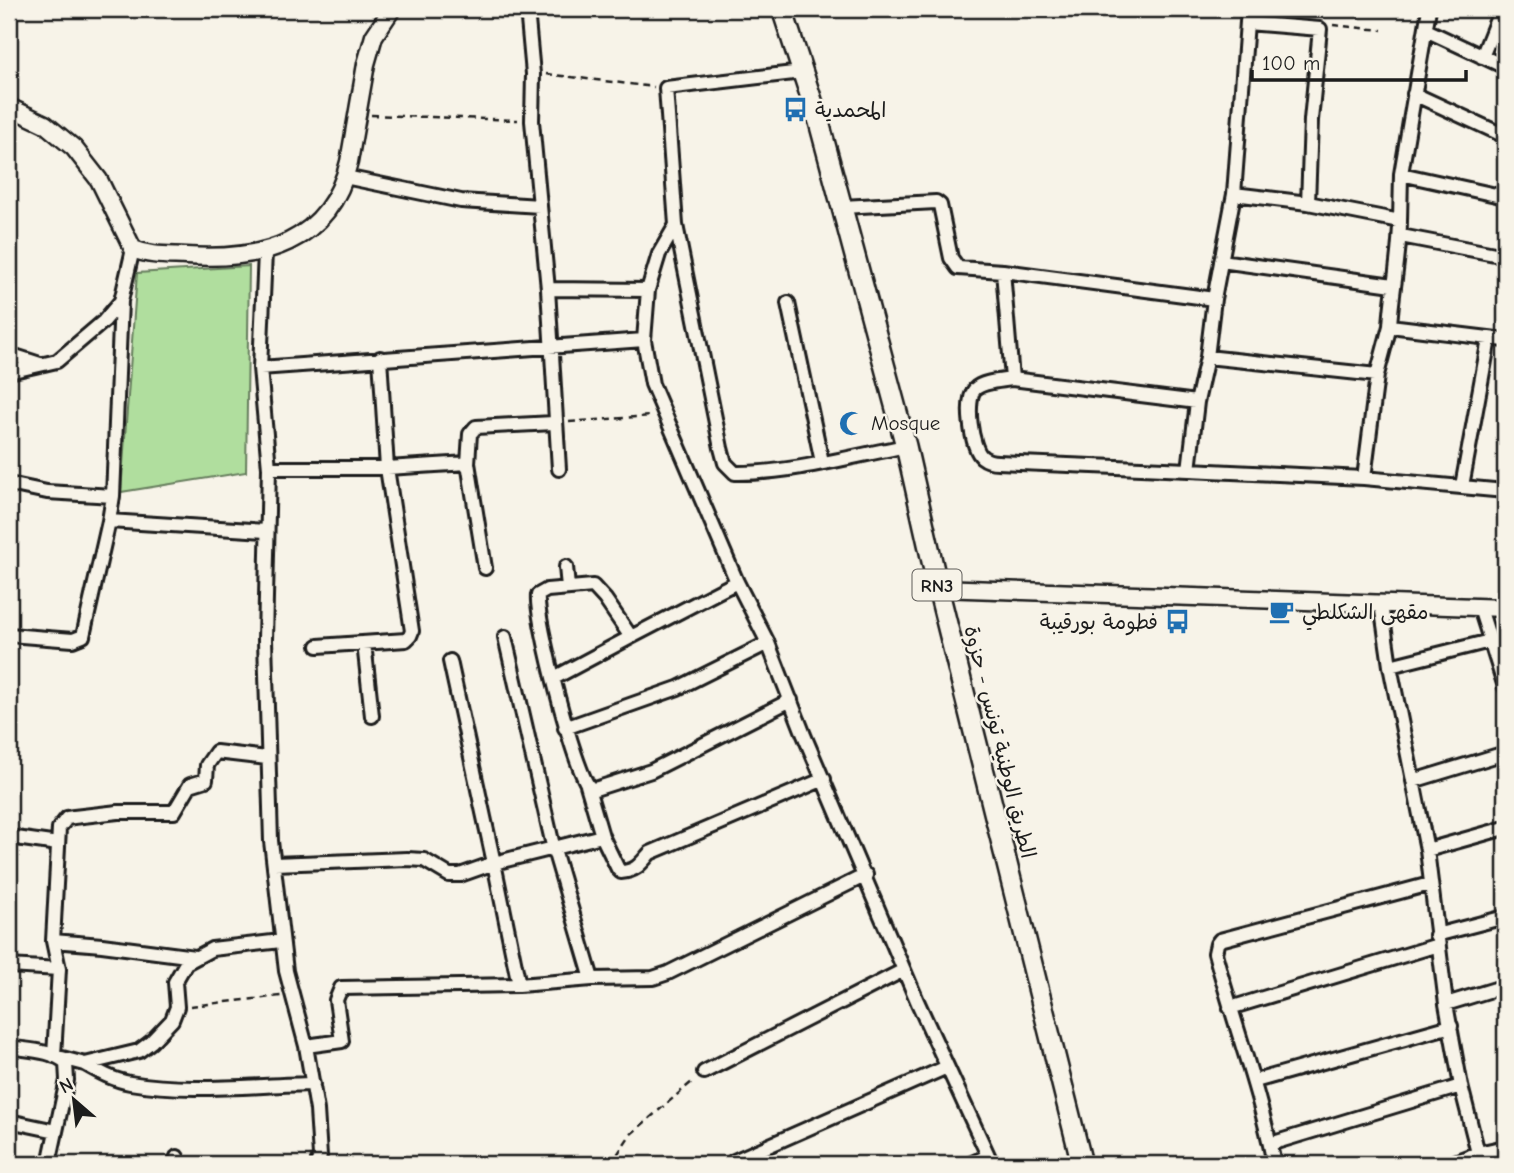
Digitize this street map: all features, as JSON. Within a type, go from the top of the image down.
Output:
[{"type":"main road","name":"الطريق الوطنية تونس - حزوة","points":[[782,9],[819,122],[906,446],[938,588],[1082,1164]]},
{"type":"street","points":[[133,249],[145,254],[206,258],[265,252],[305,233],[332,206],[345,177],[366,64],[374,36],[392,9]]},
{"type":"street","points":[[527,9],[533,74],[532,121],[548,289],[558,469]]},
{"type":"street","points":[[1188,470],[1214,299],[1234,194],[1248,9]]},
{"type":"street","points":[[1364,478],[1377,375],[1390,326],[1401,236],[1401,174],[1429,9]]},
{"type":"street","points":[[1482,57],[1501,9]]},
{"type":"street","points":[[1247,23],[1320,29],[1311,120],[1308,203]]},
{"type":"street","points":[[1426,30],[1505,67]]},
{"type":"street","points":[[802,72],[666,88],[676,225],[725,463],[734,473],[749,473],[906,446]]},
{"type":"street","points":[[1414,94],[1505,135]]},
{"type":"street","points":[[9,107],[45,124],[74,148],[99,180],[133,249],[121,301],[113,496],[83,636],[73,640],[9,635]]},
{"type":"street","points":[[1401,174],[1505,197]]},
{"type":"street","points":[[345,177],[461,201],[540,206]]},
{"type":"street","points":[[1234,194],[1308,203],[1400,221]]},
{"type":"street","points":[[842,207],[936,202],[940,205],[951,258],[958,268],[1003,271],[1214,299]]},
{"type":"street","points":[[676,225],[659,254],[648,290],[644,340],[652,384],[737,582],[768,643],[904,970],[990,1160],[970,1164]]},
{"type":"street","points":[[1401,236],[1505,256]]},
{"type":"street","points":[[265,252],[260,368],[269,468],[266,531],[267,758],[281,940],[291,995],[306,1046],[313,1084],[319,1162]]},
{"type":"street","points":[[1221,261],[1393,285]]},
{"type":"street","points":[[1003,271],[1012,379]]},
{"type":"street","points":[[548,289],[648,290]]},
{"type":"street","points":[[9,372],[57,361],[87,338],[121,301]]},
{"type":"street","points":[[788,303],[822,462]]},
{"type":"street","points":[[1390,326],[1505,340]]},
{"type":"street","points":[[1462,486],[1489,339]]},
{"type":"street","points":[[260,368],[644,340]]},
{"type":"street","points":[[9,354],[44,366]]},
{"type":"street","points":[[1207,357],[1377,375]]},
{"type":"street","points":[[318,646],[406,640],[412,631],[387,468],[380,359]]},
{"type":"street","points":[[1197,402],[1012,379],[981,384],[971,394],[968,402],[976,448],[981,456],[989,461],[1364,478],[1505,491]]},
{"type":"street","points":[[485,568],[468,463],[470,434],[476,427],[554,423]]},
{"type":"street","points":[[269,468],[387,468],[468,463]]},
{"type":"street","points":[[9,484],[47,492],[113,496]]},
{"type":"street","points":[[109,521],[266,531]]},
{"type":"street","points":[[566,567],[568,587]]},
{"type":"street","points":[[554,678],[737,582]]},
{"type":"street","points":[[631,637],[597,589],[588,585],[568,587],[547,590],[538,595],[565,728],[587,785],[602,836],[621,872],[642,864],[650,853],[824,779]]},
{"type":"street","points":[[938,588],[1505,608]]},
{"type":"street","points":[[1381,604],[1390,666],[1427,850],[1446,1004],[1461,1086],[1478,1153]]},
{"type":"street","points":[[1480,608],[1505,687]]},
{"type":"street","points":[[505,637],[554,850],[592,979]]},
{"type":"street","points":[[1390,666],[1490,641]]},
{"type":"street","points":[[364,643],[372,716]]},
{"type":"street","points":[[565,728],[678,688],[768,643]]},
{"type":"street","points":[[450,661],[519,985]]},
{"type":"street","points":[[587,785],[595,789],[651,771],[791,700]]},
{"type":"street","points":[[49,1164],[68,1069],[58,1057],[59,969],[53,942],[59,828],[67,818],[118,812],[174,812],[190,785],[206,780],[207,765],[216,752],[267,758]]},
{"type":"street","points":[[1413,780],[1505,753]]},
{"type":"street","points":[[1427,850],[1505,828]]},
{"type":"street","points":[[274,864],[424,860],[449,875],[460,875],[494,863],[602,836]]},
{"type":"street","points":[[9,837],[58,844]]},
{"type":"street","points":[[306,1046],[342,1041],[337,1000],[341,988],[519,985],[592,979],[653,978],[668,974],[866,875]]},
{"type":"street","points":[[1274,1164],[1255,1081],[1215,953],[1217,944],[1220,940],[1430,884]]},
{"type":"street","points":[[1230,1008],[1505,917]]},
{"type":"street","points":[[85,1064],[139,1051],[162,1031],[172,1020],[177,1007],[175,982],[186,963],[195,957],[212,949],[281,940]]},
{"type":"street","points":[[53,942],[102,945],[195,957]]},
{"type":"street","points":[[9,966],[59,969]]},
{"type":"street","points":[[704,1072],[904,970]]},
{"type":"street","points":[[1446,1004],[1505,986]]},
{"type":"street","points":[[1255,1081],[1451,1026]]},
{"type":"street","points":[[9,1047],[85,1064],[105,1076],[128,1083],[181,1087],[313,1084]]},
{"type":"street","points":[[734,1161],[947,1067]]},
{"type":"street","points":[[1270,1144],[1461,1086]]},
{"type":"street","points":[[9,1121],[56,1131]]},
{"type":"street","points":[[1450,1164],[1478,1153],[1505,1147]]},
{"type":"path","points":[[1320,29],[1320,24],[1382,30]]},
{"type":"path","points":[[533,74],[577,76],[666,88]]},
{"type":"path","points":[[358,114],[532,121]]},
{"type":"path","points":[[554,423],[664,415]]},
{"type":"path","points":[[177,1007],[291,995]]},
{"type":"path","points":[[611,1164],[630,1135],[704,1072]]},
{"type":"green space","points":[[249,266],[246,472],[121,492],[137,273]]},
{"type":"place","name":"المحمدية","points":[[795,110]]},
{"type":"place","name":"Mosque","points":[[851,423]]},
{"type":"place","name":"مقهى الشكلطي","points":[[1282,612]]},
{"type":"place","name":"فطومة بورقيبة","points":[[1178,622]]}]
